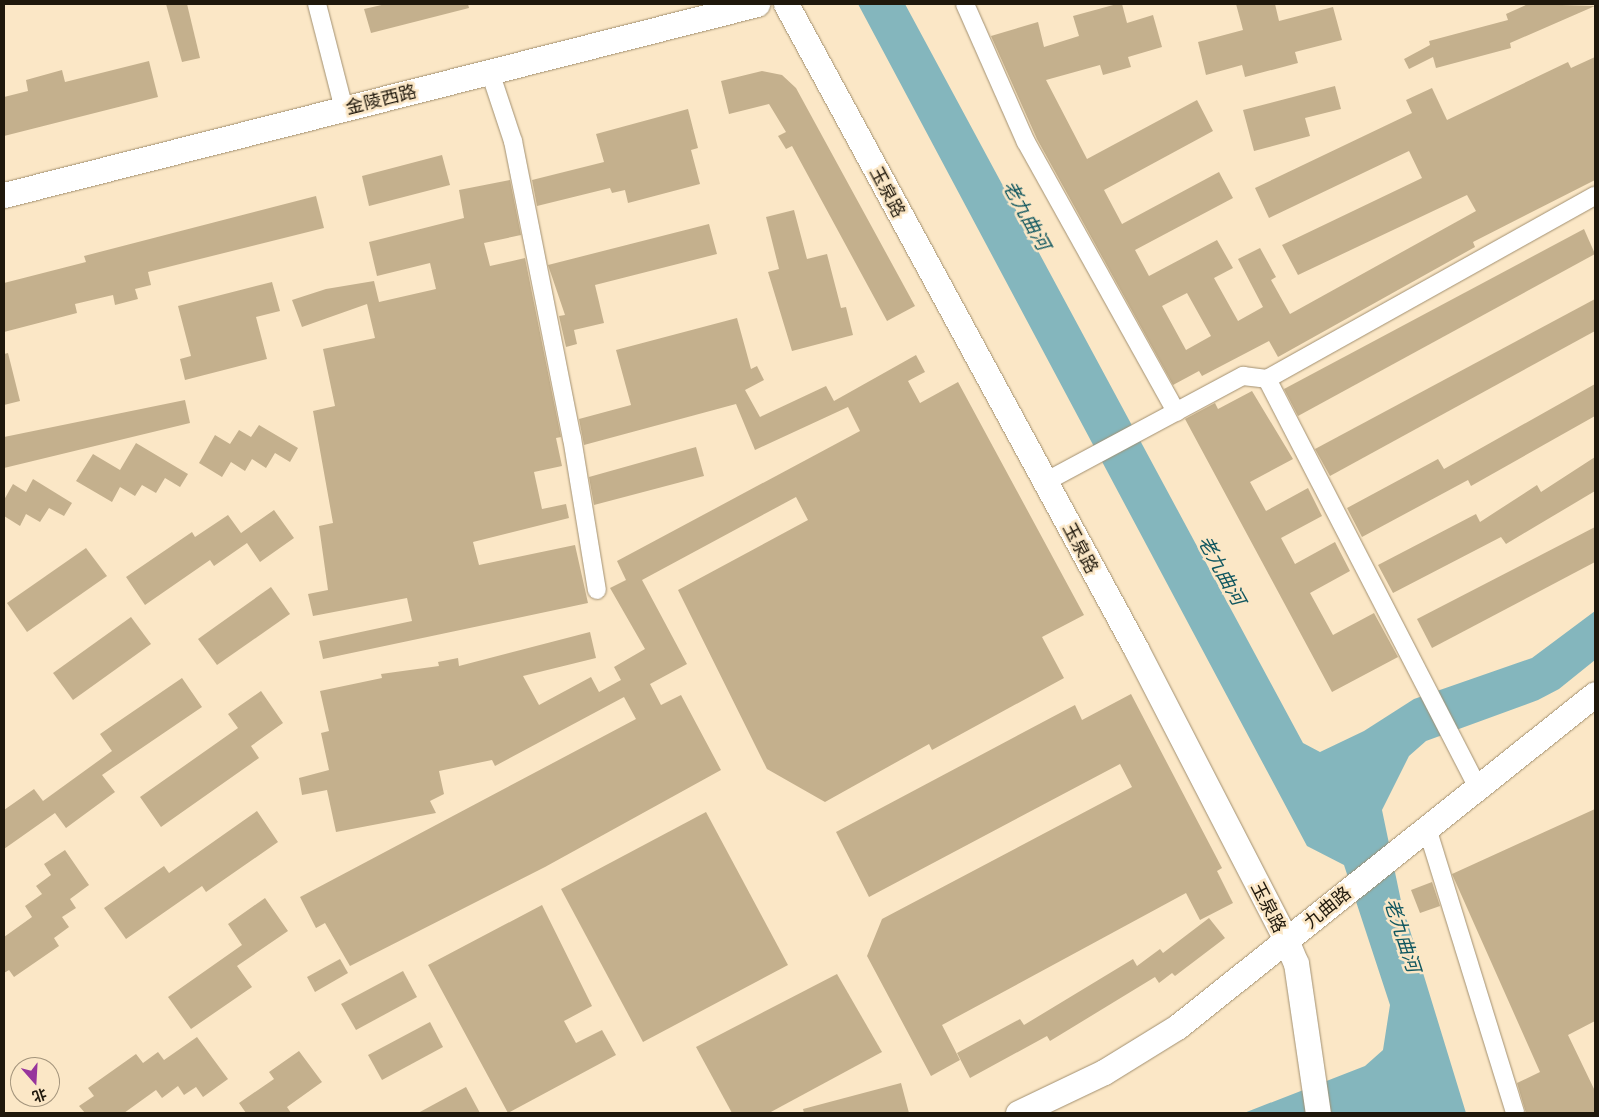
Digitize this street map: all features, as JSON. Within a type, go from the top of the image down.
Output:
[{"type":"street","points":[[317,4],[344,109]]},
{"type":"street","name":"金陵西路","points":[[4,195],[758,4]]},
{"type":"street","name":"玉泉路","points":[[786,4],[1045,482],[1286,940],[1296,963],[1318,1113]]},
{"type":"street","points":[[965,4],[1026,142],[1176,412]]},
{"type":"street","points":[[490,72],[513,141],[572,438],[597,590]]},
{"type":"street","points":[[1045,482],[1243,376],[1267,379],[1595,196]]},
{"type":"street","points":[[1267,379],[1422,674],[1478,787]]},
{"type":"street","name":"九曲路","points":[[1018,1113],[1104,1072],[1177,1027],[1595,694]]},
{"type":"street","points":[[1427,828],[1515,1113]]},
{"type":"water","name":"老九曲河","points":[[858,4],[905,4],[1303,743],[1320,752],[1364,731],[1414,699],[1532,658],[1595,611],[1595,660],[1559,689],[1538,700],[1426,741],[1409,756],[1382,810],[1401,901],[1466,1113],[1244,1113],[1365,1066],[1383,1050],[1390,1005],[1344,865],[1307,846]]},
{"type":"building","points":[[166,4],[187,4],[200,58],[182,62]]},
{"type":"building","points":[[386,4],[468,4],[469,8],[371,33],[364,9]]},
{"type":"building","points":[[1117,4],[1122,4],[1127,23],[1153,15],[1162,47],[1128,57],[1131,67],[1103,75],[1100,65],[1046,80],[1087,159],[1197,100],[1213,131],[1104,190],[1122,224],[1219,172],[1233,198],[1135,250],[1149,276],[1217,240],[1233,268],[1214,278],[1238,321],[1263,307],[1238,259],[1260,248],[1276,277],[1271,280],[1290,314],[1476,211],[1467,195],[1298,275],[1282,245],[1422,178],[1409,151],[1269,218],[1255,188],[1412,113],[1406,100],[1432,88],[1447,120],[1568,62],[1571,68],[1595,57],[1595,180],[1473,242],[1475,247],[1278,357],[1269,341],[1202,376],[1199,371],[1173,385],[1037,139],[991,36],[1038,22],[1044,47],[1079,36],[1073,16]],"holes":[[[1187,293],[1211,336],[1186,350],[1162,306]]]},
{"type":"building","points":[[1236,4],[1275,4],[1279,21],[1333,7],[1342,40],[1295,52],[1298,63],[1245,77],[1242,65],[1206,75],[1198,42],[1243,30]]},
{"type":"building","points":[[1528,4],[1595,6],[1510,43],[1511,48],[1436,68],[1433,57],[1409,69],[1404,59],[1430,45],[1429,41],[1508,20],[1506,14]]},
{"type":"building","points":[[149,61],[158,97],[4,136],[4,97],[28,91],[26,80],[62,70],[65,82]]},
{"type":"building","points":[[762,71],[782,75],[796,88],[915,306],[887,321],[792,146],[786,149],[778,136],[786,132],[769,104],[729,114],[721,81]]},
{"type":"building","points":[[1335,86],[1341,109],[1305,118],[1310,136],[1254,151],[1243,110]]},
{"type":"building","points":[[688,109],[698,148],[691,150],[700,184],[628,203],[625,190],[612,193],[610,188],[537,206],[532,180],[604,162],[596,134]]},
{"type":"building","points":[[442,155],[450,185],[369,206],[362,176]]},
{"type":"building","points":[[510,180],[521,235],[484,243],[490,266],[525,258],[561,437],[556,438],[562,466],[534,472],[542,509],[566,504],[569,518],[473,542],[479,565],[575,545],[588,603],[323,659],[319,641],[412,621],[407,598],[313,616],[308,594],[328,590],[319,526],[333,523],[313,411],[335,406],[323,349],[375,338],[367,304],[302,327],[292,300],[326,289],[374,281],[379,302],[436,289],[430,263],[377,276],[369,242],[464,218],[459,190]]},
{"type":"building","points":[[316,196],[324,228],[148,272],[151,285],[135,289],[138,299],[115,305],[113,295],[75,304],[77,313],[4,332],[4,283],[86,262],[84,256]]},
{"type":"building","points":[[794,210],[807,259],[827,254],[841,308],[846,307],[853,335],[792,351],[768,272],[779,269],[766,217]]},
{"type":"building","points":[[709,224],[717,254],[595,285],[604,323],[574,330],[577,344],[566,347],[559,316],[565,315],[548,265]]},
{"type":"building","points":[[1584,229],[1595,254],[1298,416],[1284,389]]},
{"type":"building","points":[[272,282],[280,311],[256,317],[267,359],[185,380],[180,359],[191,356],[178,306]]},
{"type":"building","points":[[1595,299],[1595,331],[1330,476],[1315,449]]},
{"type":"building","points":[[737,318],[751,369],[757,366],[764,380],[745,390],[760,417],[826,386],[834,401],[916,355],[925,372],[908,381],[920,403],[958,382],[1084,615],[1042,637],[1064,678],[932,750],[929,744],[825,802],[767,769],[678,590],[808,520],[796,497],[642,580],[687,664],[650,684],[661,705],[681,695],[721,770],[545,867],[350,966],[325,923],[316,928],[300,897],[636,719],[624,697],[495,766],[492,760],[439,771],[444,794],[430,801],[436,813],[336,832],[327,790],[302,795],[299,778],[329,770],[321,733],[329,731],[320,691],[382,678],[381,674],[439,666],[438,662],[458,658],[459,666],[590,632],[596,658],[523,676],[539,705],[591,677],[599,692],[621,680],[614,667],[645,649],[610,588],[626,580],[617,561],[860,431],[848,407],[755,450],[736,404],[584,445],[579,419],[631,405],[616,350]]},
{"type":"building","points":[[8,353],[20,401],[4,405],[4,354]]},
{"type":"building","points":[[1595,384],[1595,416],[1471,486],[1468,480],[1362,537],[1347,508],[1438,459],[1444,469]]},
{"type":"building","points":[[1252,391],[1293,459],[1250,482],[1266,511],[1308,488],[1322,516],[1281,538],[1295,564],[1335,542],[1350,571],[1310,593],[1333,635],[1374,613],[1398,657],[1332,692],[1185,419],[1215,403],[1218,409]]},
{"type":"building","points":[[185,400],[190,423],[4,468],[4,437]]},
{"type":"building","points":[[259,425],[298,448],[290,462],[275,453],[266,468],[252,459],[245,471],[231,462],[222,477],[199,463],[215,435],[230,444],[239,430],[251,437]]},
{"type":"building","points":[[136,443],[188,474],[180,487],[165,478],[156,493],[142,485],[135,496],[120,487],[112,502],[76,481],[93,454],[120,470]]},
{"type":"building","points":[[696,447],[704,476],[594,505],[589,477]]},
{"type":"building","points":[[1595,457],[1595,491],[1506,544],[1501,537],[1393,593],[1378,565],[1476,514],[1480,522],[1537,485],[1541,492]]},
{"type":"building","points":[[33,479],[72,503],[64,516],[49,508],[40,522],[26,514],[20,526],[4,516],[4,500],[13,484],[26,492]]},
{"type":"building","points":[[274,510],[294,538],[260,562],[247,543],[214,566],[210,560],[145,605],[126,577],[192,532],[195,537],[228,515],[241,533]]},
{"type":"building","points":[[1595,527],[1595,562],[1432,648],[1417,619]]},
{"type":"building","points":[[86,548],[107,576],[27,632],[7,603]]},
{"type":"building","points":[[271,587],[290,614],[217,665],[198,639]]},
{"type":"building","points":[[131,617],[151,644],[73,700],[53,673]]},
{"type":"building","points":[[182,678],[202,707],[102,775],[115,792],[66,828],[55,813],[4,849],[4,810],[34,789],[43,801],[112,751],[100,734]]},
{"type":"building","points":[[261,691],[283,723],[251,746],[259,758],[161,827],[140,797],[238,728],[228,714]]},
{"type":"building","points":[[1131,694],[1222,868],[1217,871],[1233,903],[1200,920],[1186,893],[942,1025],[960,1060],[931,1076],[867,956],[882,919],[1132,787],[1120,764],[869,897],[836,832],[1075,705],[1082,720]]},
{"type":"building","points":[[1595,809],[1595,1021],[1568,1035],[1595,1091],[1595,1113],[1526,1113],[1517,1083],[1540,1072],[1452,874]]},
{"type":"building","points":[[257,811],[278,842],[206,892],[202,886],[126,939],[104,908],[164,866],[169,873]]},
{"type":"building","points":[[706,812],[788,965],[643,1042],[561,889]]},
{"type":"building","points":[[65,850],[89,885],[70,899],[76,908],[62,917],[69,927],[54,938],[59,946],[14,977],[9,970],[4,973],[4,937],[32,917],[25,906],[42,894],[36,886],[51,875],[44,864]]},
{"type":"building","points":[[1432,882],[1440,906],[1420,913],[1411,890]]},
{"type":"building","points":[[265,898],[288,931],[237,966],[252,987],[191,1029],[168,997],[242,945],[228,924]]},
{"type":"building","points":[[542,905],[592,1006],[564,1021],[576,1043],[602,1030],[616,1055],[508,1113],[428,965]]},
{"type":"building","points":[[1209,918],[1225,938],[1175,976],[1172,973],[1159,983],[1155,977],[1050,1041],[1047,1036],[970,1078],[957,1053],[1020,1019],[1024,1025],[1133,959],[1137,966],[1160,949],[1163,953]]},
{"type":"building","points":[[340,959],[348,973],[315,992],[307,977]]},
{"type":"building","points":[[403,971],[417,997],[356,1030],[341,1004]]},
{"type":"building","points":[[837,974],[882,1052],[769,1113],[732,1113],[696,1047]]},
{"type":"building","points":[[430,1022],[443,1047],[382,1080],[368,1055]]},
{"type":"building","points":[[197,1037],[228,1079],[203,1097],[196,1087],[184,1095],[178,1086],[162,1098],[156,1090],[124,1113],[85,1113],[79,1106],[94,1096],[88,1088],[136,1054],[143,1063],[158,1052],[164,1060]]},
{"type":"building","points":[[299,1051],[322,1082],[287,1107],[291,1113],[246,1113],[239,1103],[274,1079],[269,1072]]},
{"type":"building","points":[[901,1083],[909,1113],[804,1113],[803,1109]]},
{"type":"building","points":[[466,1087],[480,1113],[418,1113]]}]
